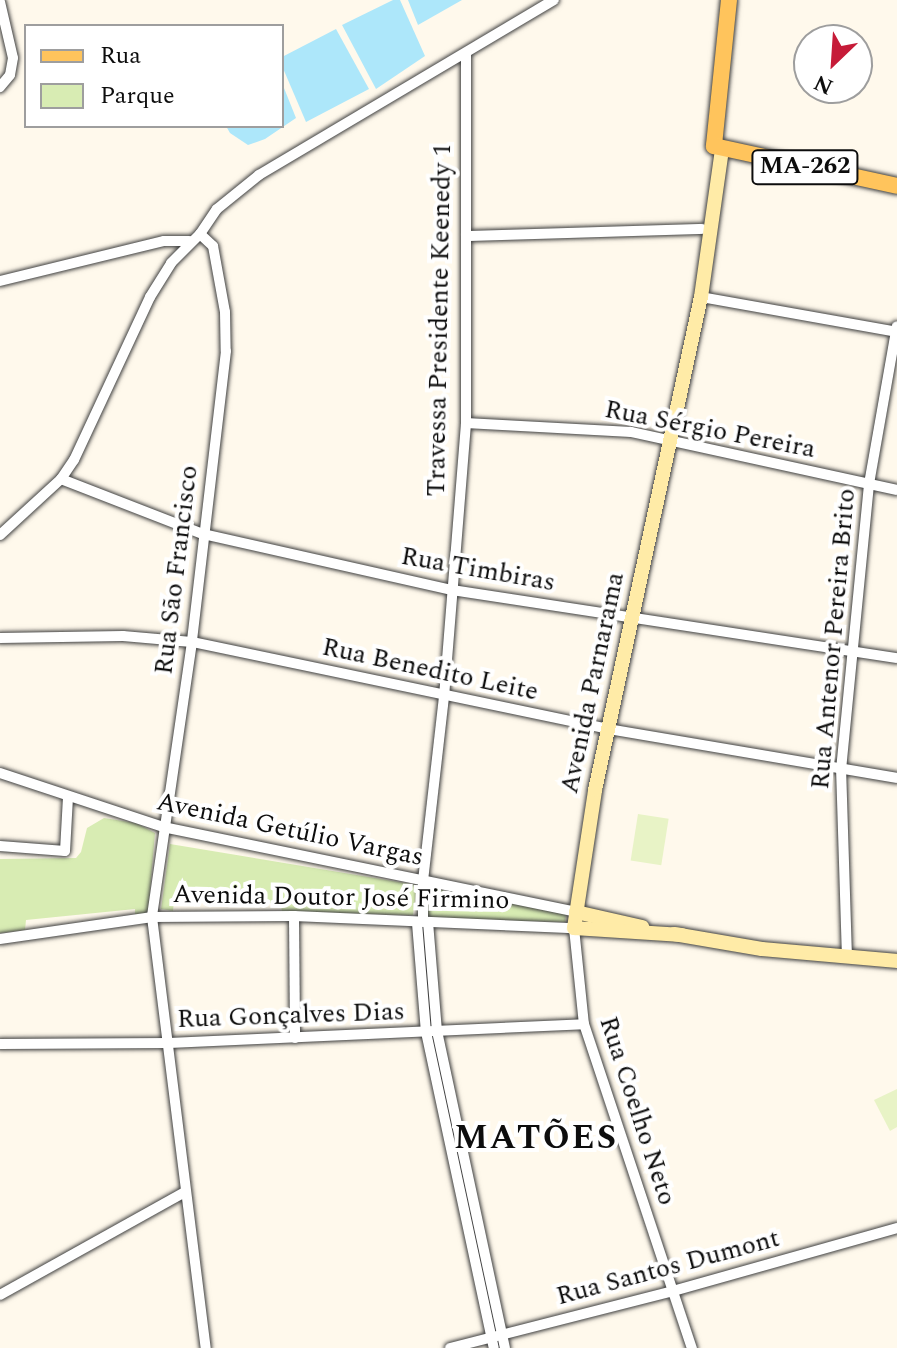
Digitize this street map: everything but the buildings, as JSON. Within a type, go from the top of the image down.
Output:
[{"type":"main road","name":"Avenida Parnarama","points":[[718,148],[729,0]]},
{"type":"main road","name":"Avenida Parnarama","points":[[718,148],[739,0]]},
{"type":"main road","name":"MA-262","points":[[718,148],[897,186]]},
{"type":"street","points":[[0,535],[61,479],[74,460],[136,322],[171,263],[189,241],[200,234],[217,209],[259,175],[554,0]]},
{"type":"street","points":[[0,2],[13,58],[10,75],[0,87]]},
{"type":"street","name":"Travessa Presidente Keenedy 1","points":[[466,54],[466,423],[444,697],[423,881],[423,923],[432,1032],[496,1340],[505,1348]]},
{"type":"street","name":"Avenida Parnarama","points":[[574,928],[608,729],[697,297],[718,148]]},
{"type":"street","points":[[466,236],[706,230]]},
{"type":"street","name":"Rua São Francisco","points":[[200,234],[213,246],[225,312],[226,351],[192,642],[152,917],[206,1348]]},
{"type":"street","points":[[0,281],[164,241],[189,241]]},
{"type":"street","points":[[697,297],[897,330]]},
{"type":"street","name":"Rua Antenor Pereira Brito","points":[[847,958],[841,770],[869,484],[897,330]]},
{"type":"street","name":"Rua Sérgio Pereira","points":[[466,423],[631,432],[668,443],[897,490]]},
{"type":"street","name":"Rua Timbiras","points":[[61,479],[203,534],[452,590],[897,658]]},
{"type":"street","name":"Rua Benedito Leite","points":[[0,638],[123,636],[192,642],[608,729],[897,778]]},
{"type":"street","name":"Avenida Getúlio Vargas","points":[[0,773],[163,827],[576,912]]},
{"type":"street","points":[[0,846],[65,851],[68,797]]},
{"type":"street","name":"Avenida Doutor José Firmino","points":[[576,912],[682,935]]},
{"type":"street","points":[[294,916],[295,1038]]},
{"type":"street","name":"Avenida Doutor José Firmino","points":[[0,939],[152,917],[294,916],[682,935],[847,958],[897,961]]},
{"type":"street","name":"Rua Coelho Neto","points":[[574,928],[584,1024],[692,1348]]},
{"type":"street","name":"Rua Gonçalves Dias","points":[[0,1044],[169,1043],[584,1024]]},
{"type":"street","points":[[0,1295],[185,1192]]},
{"type":"street","name":"Rua Santos Dumont","points":[[450,1348],[496,1340],[897,1228]]},
{"type":"green space","points":[[638,814],[669,819],[661,865],[631,860]]},
{"type":"green space","points":[[104,818],[136,823],[155,833],[148,914],[135,918],[135,909],[26,920],[25,930],[0,933],[0,859],[76,858],[81,852],[87,828]]},
{"type":"green space","points":[[170,844],[417,885],[413,915],[282,913],[281,903],[174,901],[173,911],[161,909]]},
{"type":"green space","points":[[431,888],[566,913],[565,922],[426,919]]},
{"type":"green space","points":[[897,1089],[897,1127],[890,1131],[874,1100]]},
{"type":"water","points":[[393,0],[400,0],[425,56],[376,89],[342,25]]},
{"type":"water","points":[[408,0],[462,0],[418,25]]},
{"type":"water","points":[[336,29],[369,89],[306,122],[284,71],[284,56]]},
{"type":"water","points":[[284,88],[296,118],[284,126]]},
{"type":"water","points":[[227,128],[281,128],[248,145]]},
{"type":"district","name":"MATÕES","points":[[536,1139]]}]
